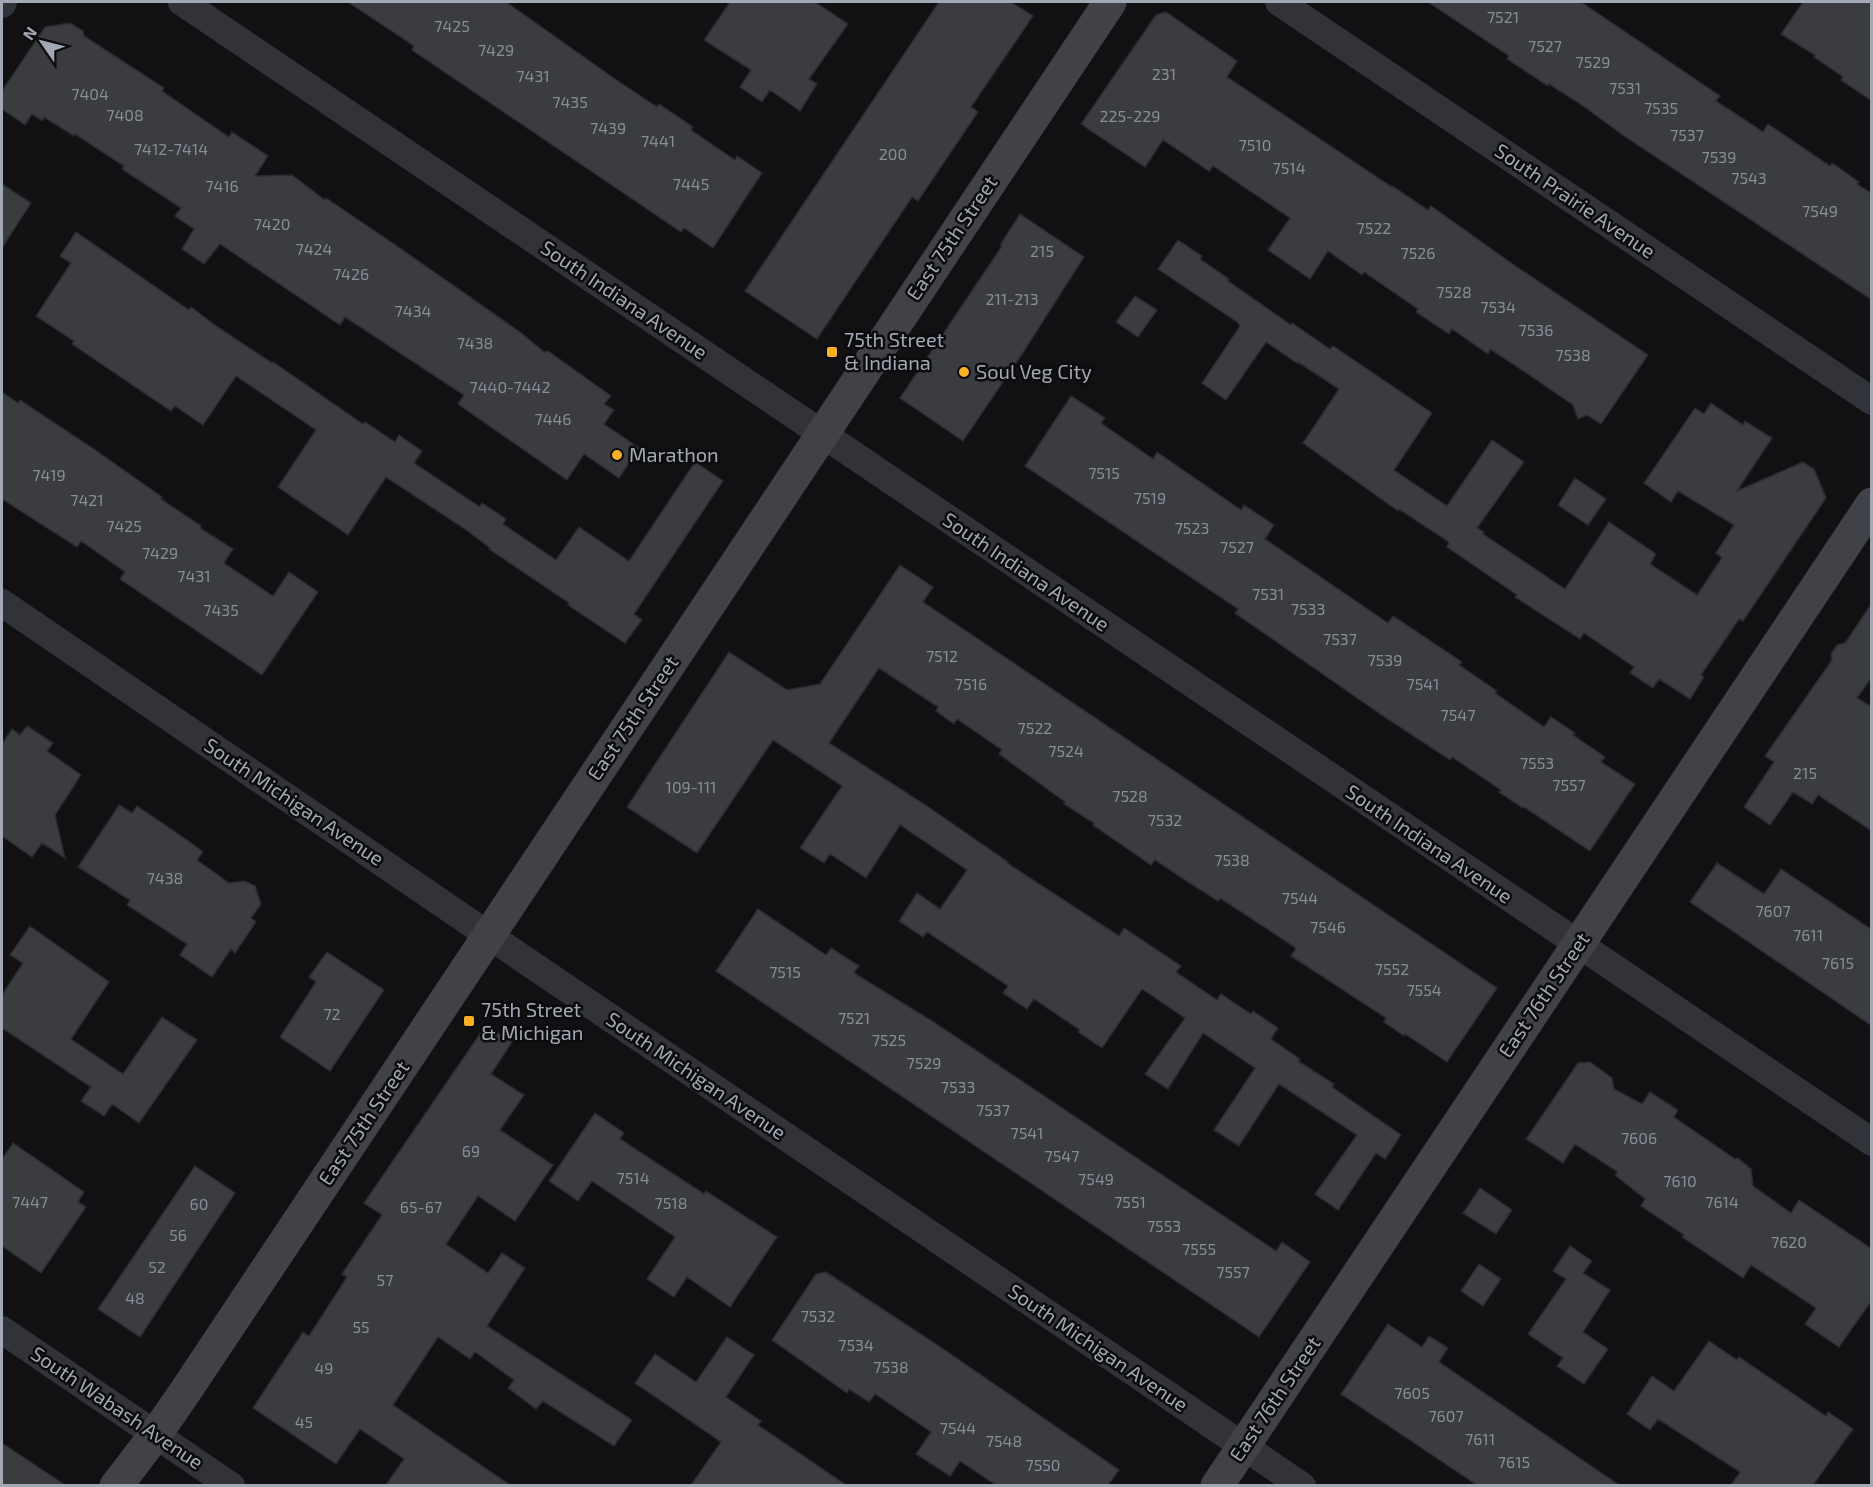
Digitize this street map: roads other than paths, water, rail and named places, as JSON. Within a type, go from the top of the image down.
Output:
[{"type":"street","name":"South Indiana Avenue","points":[[182,2],[1872,1142]]},
{"type":"street","name":"East 75th Street","points":[[127,1485],[156,1434],[1110,2]]},
{"type":"street","name":"South Prairie Avenue","points":[[1279,2],[1872,401]]},
{"type":"street","name":"East 76th Street","points":[[1217,1485],[1872,504]]},
{"type":"street","name":"South Michigan Avenue","points":[[2,603],[1302,1485]]},
{"type":"street","name":"South Wabash Avenue","points":[[2,1330],[231,1485]]},
{"type":"street","name":"East 75th Street","points":[[116,1485],[156,1434]]},
{"type":"place","name":"75th Street & Indiana","points":[[832,352]]},
{"type":"place","name":"Soul Veg City","points":[[964,372]]},
{"type":"place","name":"Marathon","points":[[617,455]]},
{"type":"place","name":"75th Street & Michigan","points":[[469,1021]]}]
